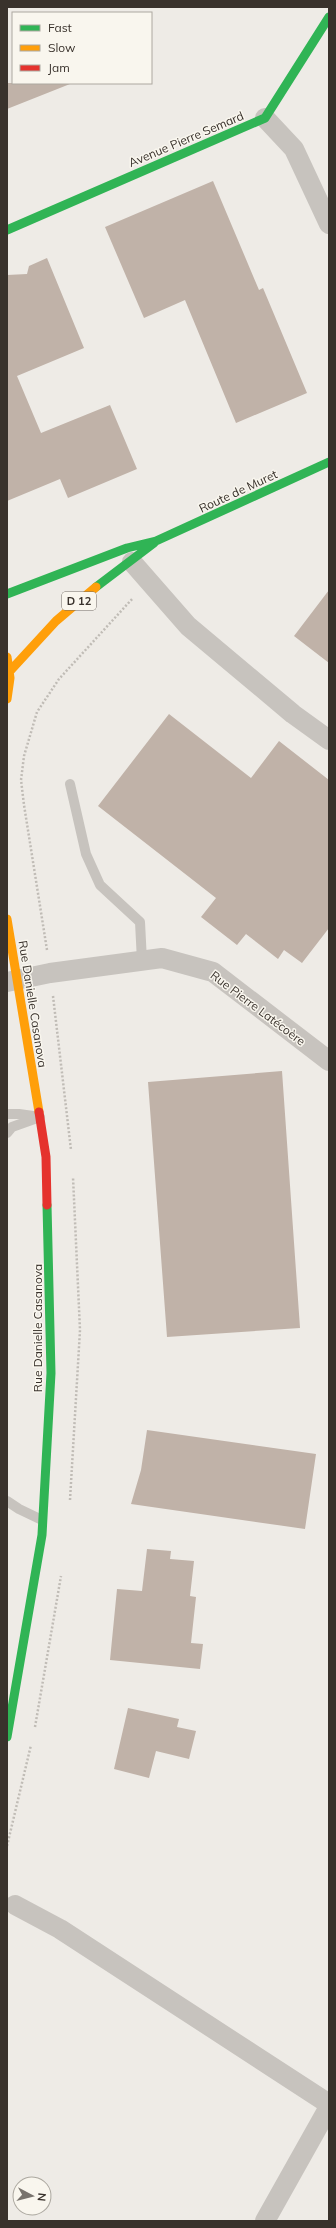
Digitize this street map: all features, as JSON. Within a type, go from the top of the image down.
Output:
[{"type":"street","points":[[329,17],[265,118],[294,149],[329,224]]},
{"type":"street","name":"Avenue Pierre Semard","points":[[7,230],[265,118]]},
{"type":"street","name":"Route de Muret","points":[[7,594],[127,548],[156,541],[329,462]]},
{"type":"street","name":"Route de Muret","points":[[10,671],[49,628],[85,595],[132,562],[156,541]]},
{"type":"street","points":[[132,562],[188,626],[293,714],[329,740]]},
{"type":"street","points":[[7,656],[10,671],[9,693],[7,699]]},
{"type":"street","name":"Rue Danielle Casanova","points":[[7,919],[12,981],[40,1117],[46,1157],[51,1373],[42,1535],[8,1731]]},
{"type":"street","name":"Rue Pierre Latécoère","points":[[12,981],[50,973],[162,958],[213,972],[329,1061]]},
{"type":"street","points":[[15,1905],[60,1929],[329,2106],[265,2221]]},
{"type":"lane","points":[[70,784],[86,854],[100,886],[140,922],[142,961]]},
{"type":"lane","points":[[7,1114],[40,1117]]},
{"type":"lane","points":[[7,1134],[12,1127],[40,1117]]},
{"type":"lane","points":[[7,1501],[18,1509],[42,1520]]},
{"type":"path","points":[[72,1157],[50,973],[21,780],[24,756],[37,712],[59,679],[148,580]]},
{"type":"path","points":[[70,1506],[74,1461],[80,1330],[72,1173]]},
{"type":"path","points":[[34,1732],[62,1572]]},
{"type":"path","points":[[7,1846],[32,1740]]},
{"type":"building","points":[[7,83],[70,84],[7,109]]},
{"type":"building","points":[[213,181],[259,290],[263,288],[307,393],[236,423],[185,300],[144,318],[105,227]]},
{"type":"building","points":[[47,258],[84,348],[17,376],[41,433],[110,405],[137,469],[68,498],[60,479],[7,501],[7,275],[27,274],[29,266]]},
{"type":"building","points":[[329,590],[329,663],[294,636]]},
{"type":"building","points":[[169,714],[251,778],[279,741],[329,780],[329,928],[302,963],[284,950],[278,959],[246,934],[237,945],[201,917],[216,898],[98,806]]},
{"type":"building","points":[[282,1071],[300,1328],[167,1337],[148,1082]]},
{"type":"building","points":[[147,1430],[316,1454],[305,1529],[131,1504],[141,1470]]},
{"type":"building","points":[[147,1549],[171,1551],[170,1559],[194,1561],[190,1596],[196,1597],[191,1643],[203,1644],[200,1669],[110,1660],[117,1589],[142,1591]]},
{"type":"building","points":[[128,1708],[179,1719],[177,1727],[196,1731],[189,1759],[156,1751],[149,1778],[114,1769]]},
{"type":"traffic: fast","points":[[7,230],[265,118],[329,17]]},
{"type":"traffic: fast","points":[[7,594],[127,548],[156,541],[329,462]]},
{"type":"traffic: fast","points":[[96,587],[154,543]]},
{"type":"traffic: fast","points":[[7,1737],[42,1535],[51,1373],[47,1205]]},
{"type":"traffic: slow","points":[[10,671],[56,621],[96,587]]},
{"type":"traffic: slow","points":[[7,657],[10,678],[7,699]]},
{"type":"traffic: slow","points":[[7,919],[39,1112]]},
{"type":"traffic: jam","points":[[39,1112],[46,1157],[47,1205]]}]
